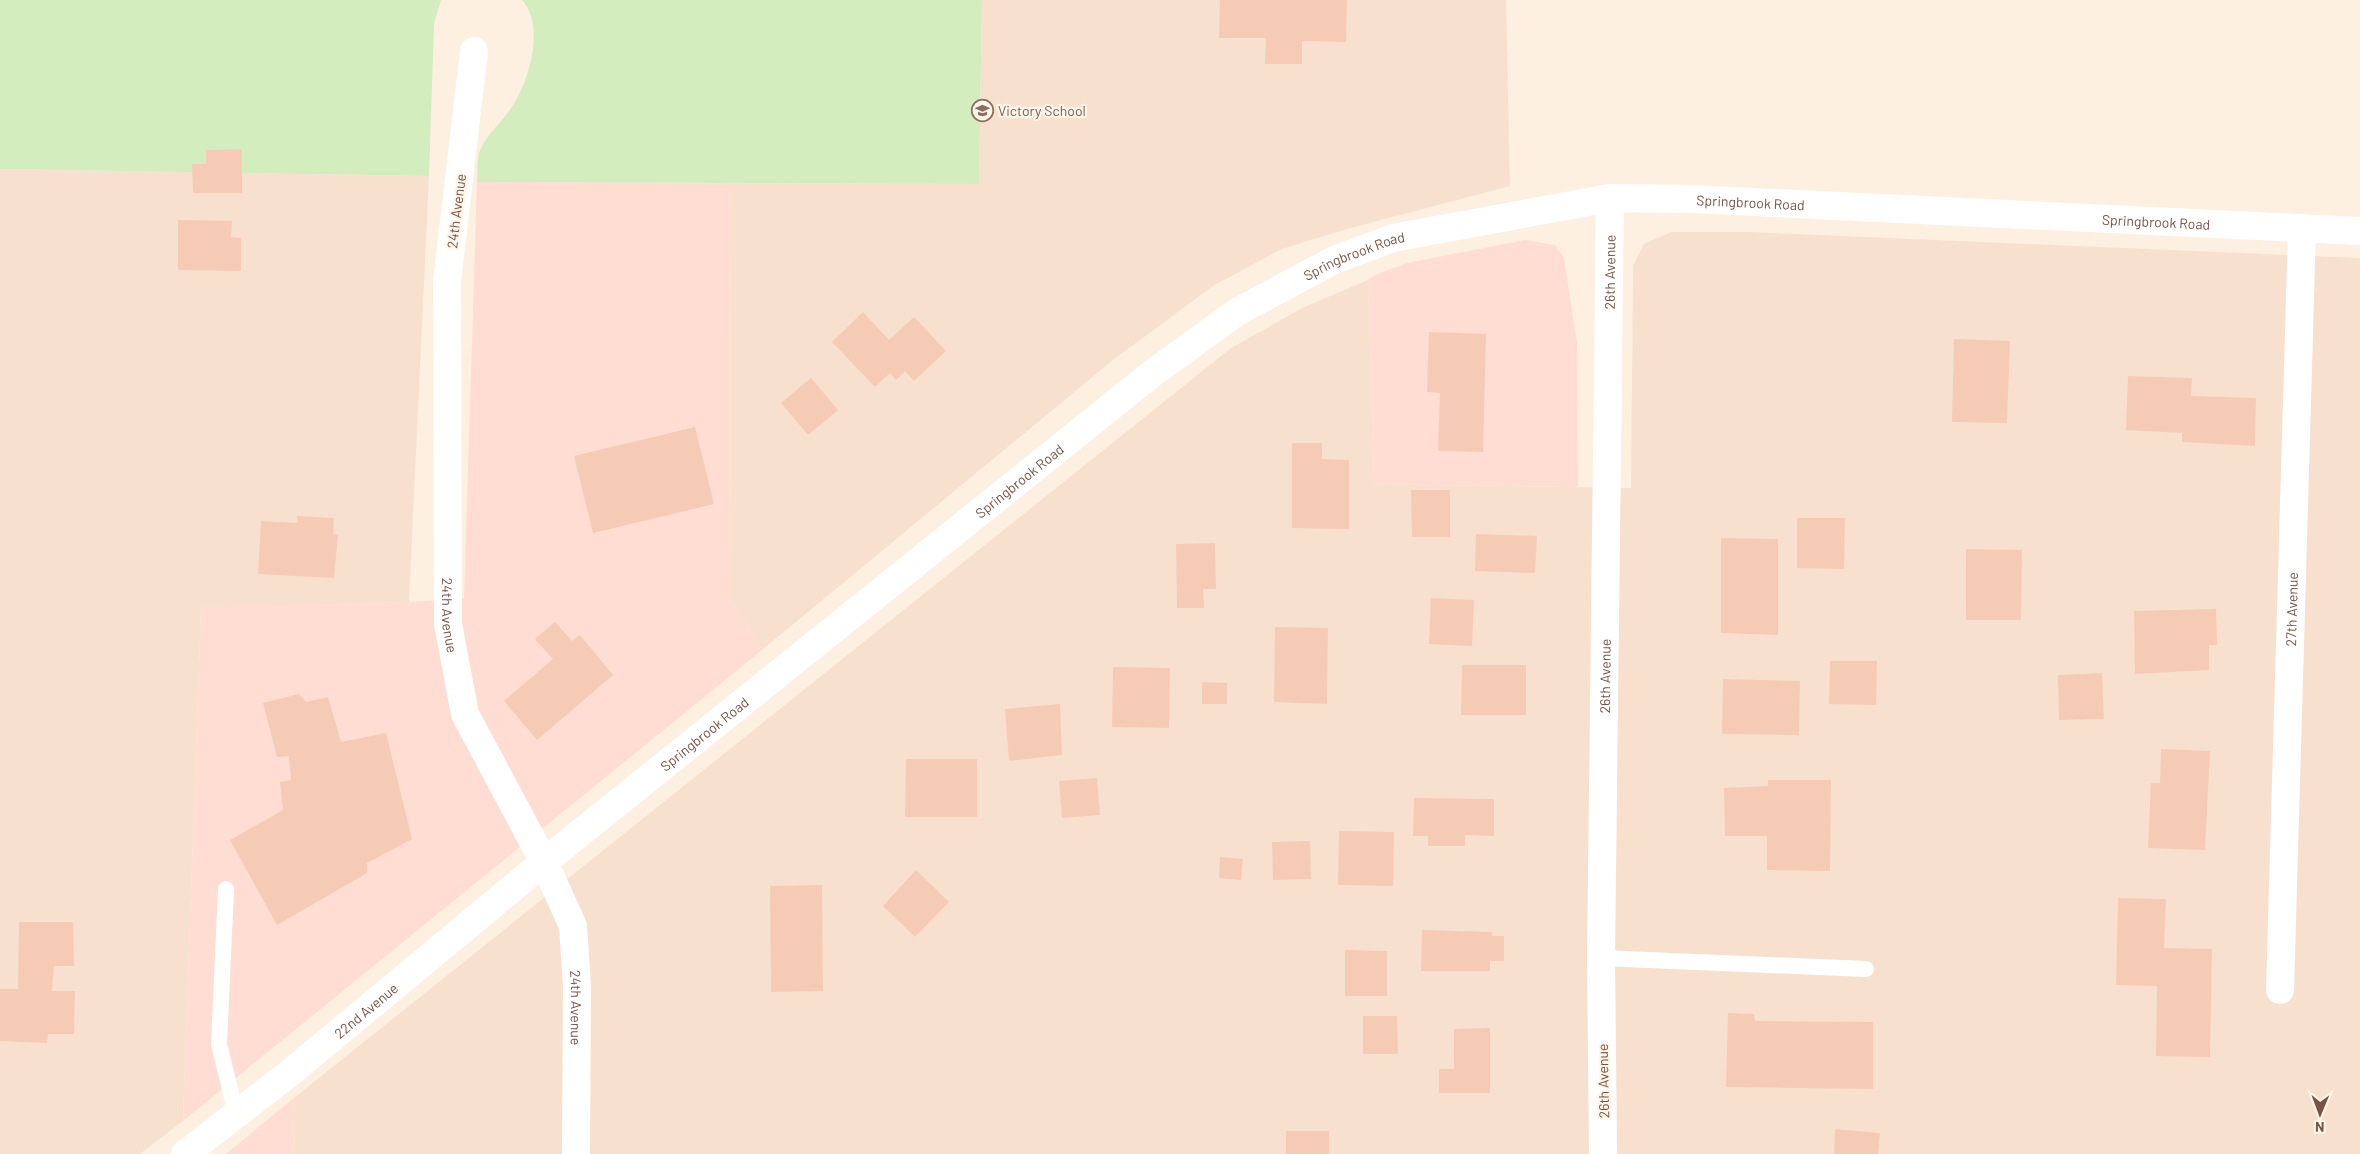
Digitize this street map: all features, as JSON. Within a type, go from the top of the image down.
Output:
[{"type":"street","name":"24th Avenue","points":[[474,51],[447,281],[448,624],[466,714],[544,862],[573,926],[577,986],[576,1154]]},
{"type":"street","name":"Springbrook Road","points":[[544,862],[1146,378],[1237,312],[1334,260],[1393,238],[1610,198],[1692,199],[2360,231]]},
{"type":"street","name":"26th Avenue","points":[[1603,1154],[1601,958],[1610,198]]},
{"type":"street","name":"27th Avenue","points":[[2280,990],[2302,228]]},
{"type":"street","name":"22nd Avenue","points":[[184,1154],[291,1072],[544,862]]},
{"type":"lane","points":[[226,889],[219,1044],[236,1114]]},
{"type":"lane","points":[[1601,958],[1866,969]]},
{"type":"shaded area","points":[[982,0],[1506,0],[1510,186],[1347,229],[1282,249],[1213,286],[1113,360],[762,650],[730,599],[731,183],[979,184]]},
{"type":"shaded area","points":[[0,169],[429,176],[409,602],[201,608],[183,1121],[140,1154],[0,1154]]},
{"type":"shaded area","points":[[477,182],[731,183],[730,599],[762,650],[183,1121],[201,607],[409,602],[464,598]]},
{"type":"shaded area","points":[[1671,232],[1749,232],[2360,258],[2360,1154],[294,1154],[295,1097],[1231,348],[1304,307],[1368,280],[1374,484],[1631,488],[1633,266],[1644,244]]},
{"type":"shaded area","points":[[1525,240],[1555,245],[1564,258],[1577,343],[1578,487],[1374,484],[1368,280],[1375,275],[1407,263]]},
{"type":"shaded area","points":[[295,1097],[294,1154],[226,1154]]},
{"type":"green space","points":[[0,0],[441,0],[434,24],[429,176],[0,169]]},
{"type":"green space","points":[[522,0],[982,0],[979,184],[477,182],[479,152],[513,105],[525,81],[529,67],[534,37],[533,23],[529,11]]},
{"type":"building","points":[[1220,0],[1347,0],[1346,42],[1302,41],[1302,64],[1265,64],[1266,38],[1219,38]]},
{"type":"building","points":[[242,149],[242,193],[193,193],[192,164],[206,164],[206,150]]},
{"type":"building","points":[[178,220],[232,221],[231,237],[241,238],[241,271],[178,270]]},
{"type":"building","points":[[863,312],[889,340],[914,317],[946,351],[914,381],[905,371],[896,380],[890,373],[875,387],[832,342]]},
{"type":"building","points":[[1429,332],[1486,334],[1483,452],[1438,451],[1440,393],[1427,392]]},
{"type":"building","points":[[1954,339],[2010,341],[2007,423],[1952,422]]},
{"type":"building","points":[[2128,376],[2192,378],[2191,396],[2256,398],[2255,446],[2182,442],[2182,433],[2126,430]]},
{"type":"building","points":[[811,378],[838,410],[808,435],[781,403]]},
{"type":"building","points":[[695,427],[714,504],[593,533],[574,456]]},
{"type":"building","points":[[1292,443],[1322,443],[1322,459],[1349,460],[1349,529],[1292,528]]},
{"type":"building","points":[[1411,490],[1450,490],[1450,537],[1412,537]]},
{"type":"building","points":[[297,516],[334,518],[333,534],[338,535],[334,578],[258,574],[261,521],[298,523]]},
{"type":"building","points":[[1797,518],[1845,518],[1844,569],[1797,568]]},
{"type":"building","points":[[1476,534],[1537,536],[1535,573],[1475,571]]},
{"type":"building","points":[[1721,538],[1778,539],[1778,635],[1721,633]]},
{"type":"building","points":[[1215,543],[1216,589],[1203,589],[1204,608],[1177,608],[1176,544]]},
{"type":"building","points":[[1966,549],[2022,550],[2021,620],[1966,620]]},
{"type":"building","points":[[1431,598],[1474,600],[1472,646],[1429,644]]},
{"type":"building","points":[[2216,609],[2217,645],[2209,645],[2209,670],[2135,674],[2134,611]]},
{"type":"building","points":[[555,622],[572,641],[580,635],[613,675],[537,740],[504,701],[553,659],[535,639]]},
{"type":"building","points":[[1275,627],[1328,628],[1327,704],[1274,702]]},
{"type":"building","points":[[1830,661],[1877,661],[1876,705],[1829,704]]},
{"type":"building","points":[[1462,665],[1526,665],[1526,715],[1461,715]]},
{"type":"building","points":[[1113,667],[1170,668],[1169,728],[1112,727]]},
{"type":"building","points":[[2102,673],[2104,719],[2059,720],[2058,675]]},
{"type":"building","points":[[1723,679],[1800,681],[1799,735],[1722,734]]},
{"type":"building","points":[[1202,682],[1227,683],[1227,704],[1202,704]]},
{"type":"building","points":[[299,694],[306,702],[328,697],[341,742],[386,733],[412,839],[367,863],[367,873],[277,925],[230,840],[283,810],[280,782],[291,780],[289,756],[277,757],[263,703]]},
{"type":"building","points":[[1060,704],[1062,755],[1009,761],[1005,709]]},
{"type":"building","points":[[2161,749],[2210,751],[2205,850],[2148,848],[2151,783],[2160,783]]},
{"type":"building","points":[[906,759],[977,759],[977,817],[905,817]]},
{"type":"building","points":[[1097,778],[1100,815],[1062,818],[1059,781]]},
{"type":"building","points":[[1768,780],[1831,780],[1830,871],[1767,870],[1767,836],[1725,836],[1724,788],[1768,786]]},
{"type":"building","points":[[1414,798],[1494,799],[1494,836],[1465,835],[1465,846],[1428,846],[1428,836],[1413,836]]},
{"type":"building","points":[[1339,831],[1394,832],[1393,886],[1338,885]]},
{"type":"building","points":[[1310,841],[1311,879],[1273,880],[1272,842]]},
{"type":"building","points":[[1220,857],[1243,859],[1241,880],[1219,878]]},
{"type":"building","points":[[916,870],[949,902],[915,937],[883,906]]},
{"type":"building","points":[[822,885],[823,991],[771,992],[770,886]]},
{"type":"building","points":[[2118,898],[2166,899],[2164,948],[2212,949],[2210,1057],[2156,1056],[2157,986],[2116,985]]},
{"type":"building","points":[[19,922],[73,922],[74,966],[54,966],[52,991],[75,991],[74,1034],[48,1034],[47,1043],[0,1041],[0,989],[18,989]]},
{"type":"building","points":[[1422,930],[1492,932],[1492,936],[1504,936],[1504,961],[1490,961],[1490,971],[1421,971]]},
{"type":"building","points":[[1345,950],[1387,951],[1387,996],[1345,996]]},
{"type":"building","points":[[1728,1013],[1754,1014],[1755,1021],[1873,1022],[1873,1089],[1726,1087]]},
{"type":"building","points":[[1363,1016],[1397,1016],[1398,1054],[1363,1054]]},
{"type":"building","points":[[1490,1028],[1490,1093],[1439,1093],[1439,1069],[1454,1069],[1454,1029]]},
{"type":"building","points":[[1835,1129],[1880,1133],[1878,1154],[1834,1154]]},
{"type":"building","points":[[1286,1131],[1329,1131],[1329,1154],[1286,1154]]},
{"type":"place","name":"Victory School","points":[[982,110]]}]
